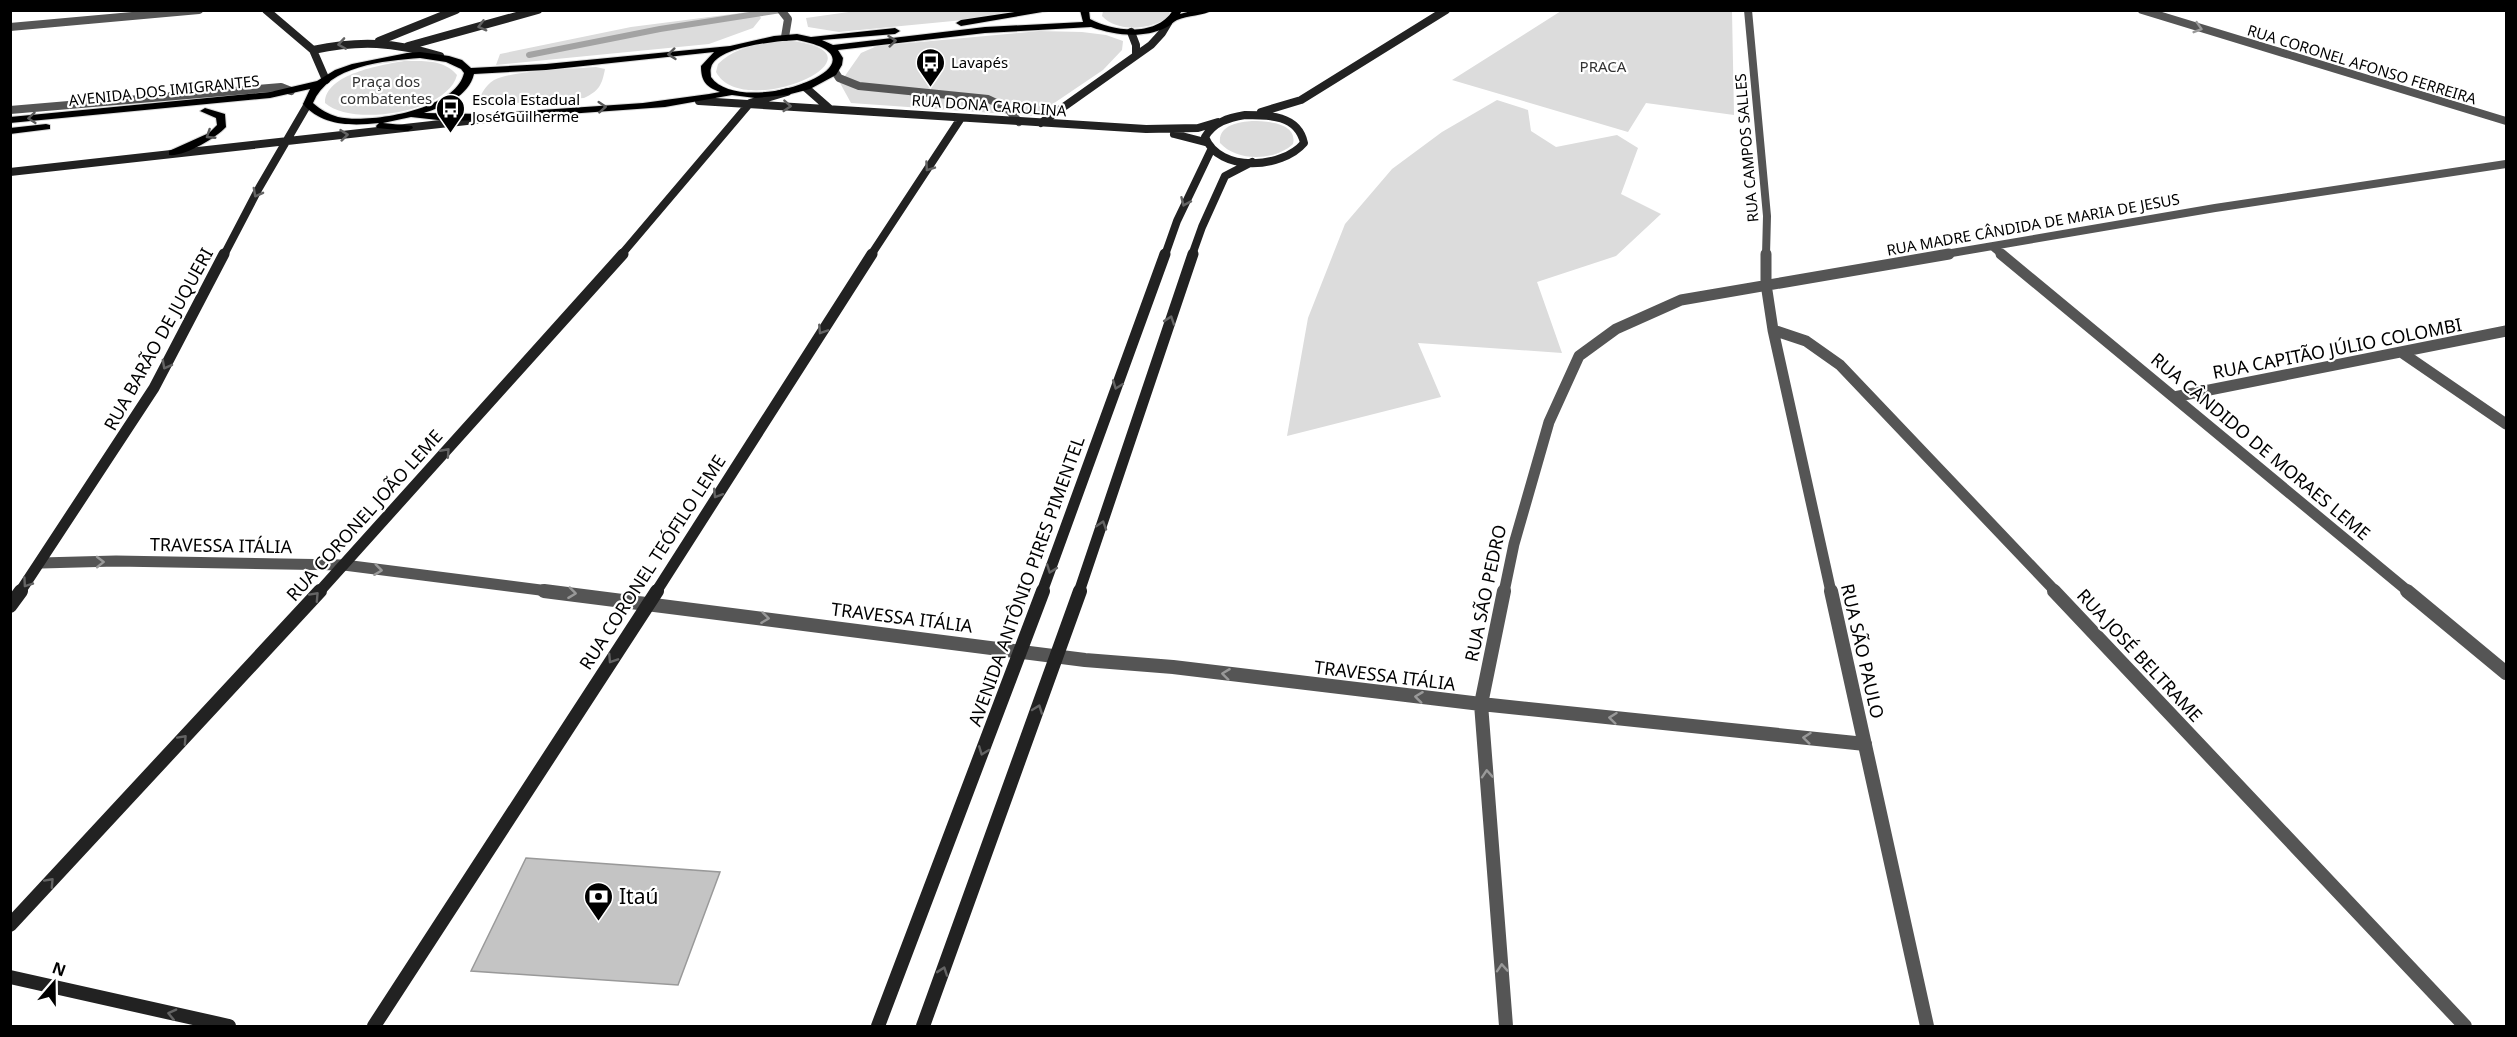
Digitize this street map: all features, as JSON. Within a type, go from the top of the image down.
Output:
[{"type":"main road","points":[[348,122],[373,121],[409,114],[445,100],[459,90],[467,80],[468,71],[546,67],[731,48],[756,40],[785,37],[809,39],[904,30],[1050,10]]},
{"type":"main road","points":[[1084,10],[1086,20],[1092,24],[1116,31],[1131,32],[1151,29],[1173,17],[1209,10]]},
{"type":"main road","points":[[834,48],[985,30],[1092,24]]},
{"type":"main road","points":[[734,93],[763,95],[788,92],[821,80],[834,70],[839,56],[834,48],[827,44],[809,39]]},
{"type":"main road","points":[[731,48],[710,62],[706,69],[706,76],[710,83],[734,93],[747,102]]},
{"type":"main road","name":"AVENIDA DOS IMIGRANTES","points":[[10,120],[291,91],[323,82],[354,67],[376,61],[420,55],[440,56],[463,64],[468,71]]},
{"type":"main road","points":[[323,82],[310,94],[309,102],[314,113],[328,119],[408,128]]},
{"type":"main road","name":"RUA DONA CAROLINA","points":[[409,114],[438,117],[523,113],[699,100],[734,93]]},
{"type":"main road","name":"AVENIDA DOS IMIGRANTES","points":[[10,131],[309,102]]},
{"type":"main road","points":[[173,153],[213,135],[222,125],[221,116],[205,111]]},
{"type":"street","points":[[10,27],[199,10]]},
{"type":"street","points":[[378,41],[456,10]]},
{"type":"street","points":[[408,46],[538,10]]},
{"type":"street","points":[[781,10],[789,19],[785,37]]},
{"type":"street","points":[[1218,122],[1268,111],[1301,100],[1446,10]]},
{"type":"street","name":"RUA CAMPOS SALLES","points":[[1748,10],[1767,216],[1766,284]]},
{"type":"street","name":"RUA CORONEL AFONSO FERREIRA","points":[[2142,10],[2506,121]]},
{"type":"street","points":[[2163,17],[2174,10]]},
{"type":"street","points":[[270,11],[313,50],[323,82]]},
{"type":"street","points":[[1041,123],[1161,37],[1173,17]]},
{"type":"street","points":[[1131,32],[1136,45],[1136,54]]},
{"type":"street","points":[[313,50],[353,42],[378,41],[408,46],[440,56]]},
{"type":"street","points":[[834,70],[839,78],[859,86],[994,100],[1007,106],[1019,122]]},
{"type":"street","points":[[10,110],[281,87],[291,91]]},
{"type":"street","points":[[805,87],[830,109]]},
{"type":"street","points":[[747,102],[788,92]]},
{"type":"street","name":"RUA DONA CAROLINA","points":[[699,100],[1146,129],[1198,128],[1218,122]]},
{"type":"street","points":[[1208,146],[1228,159],[1252,162],[1281,159],[1298,151],[1304,143],[1304,134],[1292,110],[1301,100]]},
{"type":"street","points":[[286,142],[309,102]]},
{"type":"street","name":"RUA CORONEL JOÃO LEME","points":[[10,925],[344,565],[595,286],[747,102]]},
{"type":"street","name":"RUA DONA CAROLINA","points":[[12,173],[173,153],[502,118],[523,113]]},
{"type":"street","points":[[1245,115],[1278,117],[1298,126]]},
{"type":"street","name":"RUA CORONEL TEÓFILO LEME","points":[[374,1026],[649,603],[813,343],[961,118]]},
{"type":"street","name":"AVENIDA ANTÔNIO PIRES PIMENTEL","points":[[878,1026],[1021,650],[1177,221],[1208,146],[1208,129],[1218,122]]},
{"type":"street","name":"RUA DONA CAROLINA","points":[[1146,129],[1208,146]]},
{"type":"street","name":"RUA BARÃO DE JUQUERI","points":[[10,606],[41,563],[154,388],[286,142]]},
{"type":"street","points":[[923,1026],[1058,656],[1161,346],[1213,200],[1225,176],[1252,162]]},
{"type":"street","name":"RUA MADRE CÂNDIDA DE MARIA DE JESUS","points":[[1579,356],[1616,329],[1681,300],[2227,207],[2506,164]]},
{"type":"street","name":"RUA CÂNDIDO DE MORAES LEME","points":[[1993,247],[2506,673]]},
{"type":"street","name":"RUA SÃO PAULO","points":[[1766,284],[1773,330],[1927,1026]]},
{"type":"street","name":"RUA JOSÉ BELTRAME","points":[[1773,330],[1797,336],[1826,351],[1850,374],[2466,1026]]},
{"type":"street","name":"RUA CAPITÃO JÚLIO COLOMBI","points":[[2174,397],[2506,331]]},
{"type":"street","points":[[2401,352],[2506,424]]},
{"type":"street","name":"RUA SÃO PEDRO","points":[[1506,1026],[1481,704],[1514,544],[1549,422],[1579,356]]},
{"type":"street","name":"TRAVESSA ITÁLIA","points":[[41,563],[116,561],[344,565],[1058,656],[1173,667],[1481,704],[1865,744]]},
{"type":"street","points":[[10,977],[229,1026]]},
{"type":"green space","points":[[863,10],[1041,11],[839,32],[808,27],[806,18]]},
{"type":"green space","points":[[1170,10],[1169,16],[1162,21],[1135,28],[1117,25],[1102,16],[1103,11]]},
{"type":"green space","points":[[756,11],[761,18],[753,28],[709,44],[496,65],[500,54],[631,27]]},
{"type":"green space","name":"PRACA","points":[[1561,11],[1732,11],[1734,115],[1646,103],[1628,132],[1452,80]]},
{"type":"green space","points":[[1039,31],[1106,35],[1123,41],[1122,50],[1103,70],[1035,116],[851,103],[840,83],[861,53],[877,46]]},
{"type":"green space","points":[[791,41],[819,48],[828,58],[821,70],[803,80],[780,88],[754,90],[731,86],[716,72],[718,64],[743,49],[771,42]]},
{"type":"green space","name":"Praça dos combatentes","points":[[404,61],[426,61],[440,64],[457,75],[450,88],[436,99],[418,107],[397,112],[376,115],[355,114],[338,110],[325,103],[327,93],[344,78],[369,68]]},
{"type":"green space","points":[[596,67],[605,69],[601,83],[593,93],[584,98],[475,106],[488,85],[503,77],[529,72]]},
{"type":"green space","points":[[1497,100],[1528,110],[1531,131],[1556,147],[1617,135],[1638,148],[1621,194],[1661,214],[1616,256],[1537,282],[1562,353],[1418,343],[1441,397],[1287,436],[1308,318],[1345,224],[1392,169],[1442,132]]},
{"type":"green space","points":[[1252,121],[1286,127],[1291,132],[1293,144],[1276,154],[1256,157],[1236,154],[1220,143],[1222,132],[1226,128]]},
{"type":"building","name":"Itaú","points":[[526,858],[720,872],[678,985],[471,971]]},
{"type":"waterway","points":[[529,55],[660,29],[781,10]]},
{"type":"place","name":"Lavapés","points":[[930,88]]},
{"type":"place","name":"Escola Estadual José Guilherme","points":[[451,134]]},
{"type":"place","name":"Itaú","points":[[598,922]]}]
